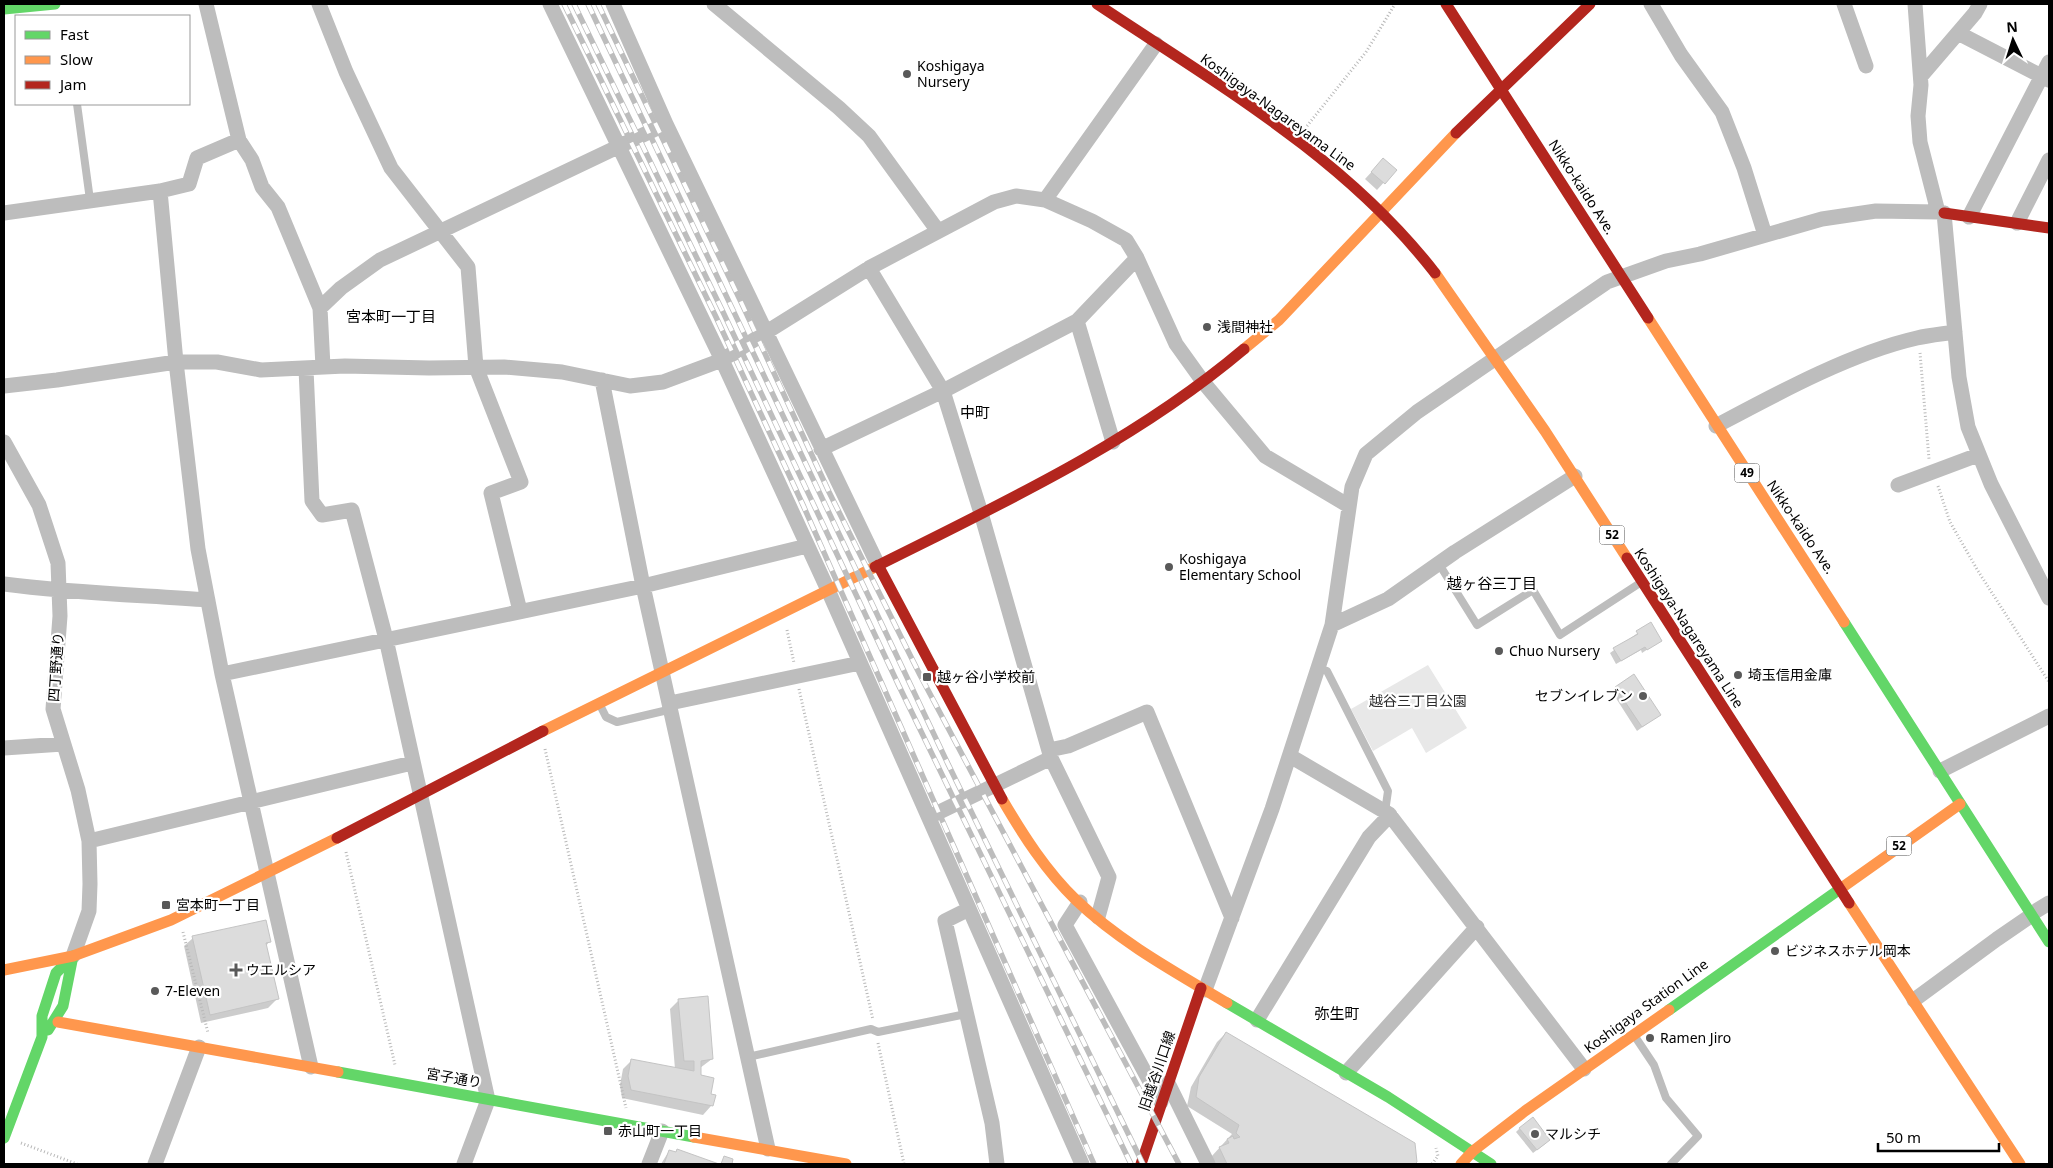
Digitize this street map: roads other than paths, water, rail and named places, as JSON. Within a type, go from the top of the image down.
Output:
[{"type":"street","points":[[4,9],[55,4]]},
{"type":"street","points":[[206,4],[239,140],[252,160],[262,187],[278,207],[320,308],[323,367]]},
{"type":"street","points":[[319,4],[346,72],[390,168],[468,267],[476,367],[521,482],[491,493],[520,611]]},
{"type":"street","points":[[550,4],[618,149],[722,360],[828,590],[1082,1164]]},
{"type":"street","points":[[613,4],[666,124],[878,565],[1018,827],[1043,862],[1062,885],[1098,917],[1203,989],[1346,1073],[1491,1164]]},
{"type":"street","points":[[714,4],[832,102],[869,136],[938,230]]},
{"type":"street","name":"Koshigaya-Nagareyama Line","points":[[1097,4],[1325,161],[1383,212],[1425,259],[1495,357],[1575,476],[1641,582],[2020,1164]]},
{"type":"street","name":"Nikko-kaido Ave.","points":[[1446,4],[1716,426],[1832,600],[2049,942]]},
{"type":"street","points":[[4,970],[73,956],[171,920],[267,874],[540,733],[600,705],[878,565],[1146,423],[1204,383],[1279,320],[1383,212],[1435,154],[1590,4]]},
{"type":"street","points":[[1651,4],[1681,55],[1722,112],[1744,168],[1765,235]]},
{"type":"street","points":[[1844,4],[1866,66]]},
{"type":"street","points":[[1915,4],[1921,76],[1918,116],[1920,142],[1941,212],[1959,376],[1968,427],[1978,455],[2027,558],[2049,598]]},
{"type":"street","points":[[1921,76],[1980,4]]},
{"type":"street","points":[[1958,33],[2046,78]]},
{"type":"street","points":[[1045,200],[1156,44]]},
{"type":"street","points":[[1969,217],[2046,78],[2049,62]]},
{"type":"street","points":[[320,308],[341,288],[380,260],[618,149],[666,124]]},
{"type":"street","points":[[4,213],[160,191],[189,184],[197,158],[239,140]]},
{"type":"street","points":[[2017,223],[2049,160]]},
{"type":"street","points":[[160,191],[176,362],[198,549],[222,674],[253,802],[267,874],[311,1067]]},
{"type":"street","points":[[4,386],[176,362],[217,362],[261,370],[323,367],[476,367],[562,372],[630,386],[663,382],[722,360],[765,331],[869,268],[994,202],[1016,196],[1045,200],[1092,220],[1126,240],[1137,258],[1176,344],[1204,383],[1265,456],[1349,506]]},
{"type":"street","points":[[1203,989],[1232,918],[1290,756],[1332,624],[1352,487],[1366,454],[1417,412],[1495,357],[1608,282],[1666,261],[1822,219],[1899,210],[1941,212],[2049,228]]},
{"type":"street","points":[[821,449],[943,391],[1077,321],[1137,258]]},
{"type":"street","points":[[869,268],[943,391],[981,512],[1050,754],[1109,877],[1098,917]]},
{"type":"street","points":[[1077,321],[1113,442]]},
{"type":"street","points":[[1716,426],[1781,391],[1878,350],[1918,337],[1955,332]]},
{"type":"street","points":[[306,369],[312,501],[322,515],[352,510],[386,639],[488,1100],[464,1164]]},
{"type":"street","points":[[602,380],[643,586],[664,673],[768,1149]]},
{"type":"street","name":"四丁野通り","points":[[4,442],[42,514],[58,563],[60,591],[53,709],[72,767],[89,841],[89,911],[73,956],[72,972],[58,1022],[42,1037]]},
{"type":"street","points":[[1898,485],[1978,455]]},
{"type":"street","points":[[1332,624],[1388,599],[1575,476]]},
{"type":"street","points":[[222,674],[643,586],[807,546]]},
{"type":"street","points":[[4,584],[60,591],[125,593],[208,600]]},
{"type":"street","points":[[671,706],[796,676],[860,663]]},
{"type":"street","points":[[929,817],[996,787],[1050,754],[1147,712],[1232,918]]},
{"type":"street","points":[[1940,771],[2049,716]]},
{"type":"street","points":[[4,748],[63,744]]},
{"type":"street","points":[[1290,756],[1388,813],[1584,1069]]},
{"type":"street","points":[[89,841],[412,763]]},
{"type":"street","name":"52","points":[[1840,889],[1960,804]]},
{"type":"street","points":[[1257,1020],[1369,837],[1388,813]]},
{"type":"street","name":"Koshigaya Station Line","points":[[1461,1164],[1473,1151],[1584,1069],[1840,889]]},
{"type":"street","points":[[1080,902],[1065,925],[1162,1102]]},
{"type":"street","points":[[1914,1000],[1997,938],[2049,903]]},
{"type":"street","points":[[969,909],[945,921],[992,1123],[997,1164]]},
{"type":"street","points":[[1346,1073],[1477,927]]},
{"type":"street","name":"四丁野通り","points":[[4,1137],[42,1037],[42,1016],[56,972],[73,956]]},
{"type":"street","name":"旧越谷川口線","points":[[1141,1164],[1168,1083],[1203,989]]},
{"type":"street","name":"宮子通り","points":[[58,1022],[768,1149],[829,1163],[846,1164]]},
{"type":"street","points":[[155,1164],[205,1049]]},
{"type":"street","points":[[1168,1083],[1208,1164]]},
{"type":"street","points":[[649,1164],[662,1131]]},
{"type":"lane","points":[[77,105],[90,200]]},
{"type":"lane","points":[[1439,564],[1477,625],[1533,590],[1560,635],[1641,582]]},
{"type":"lane","points":[[1318,668],[1327,670],[1388,791],[1388,813]]},
{"type":"lane","points":[[600,705],[606,717],[617,722],[671,706]]},
{"type":"lane","points":[[748,1057],[871,1029],[878,1032],[966,1014]]},
{"type":"lane","points":[[1633,1034],[1654,1065],[1666,1098],[1698,1136],[1671,1164]]},
{"type":"railway","points":[[564,4],[716,317],[803,505],[1094,1164]]},
{"type":"railway","points":[[574,4],[723,312],[899,686],[1131,1164]]},
{"type":"railway","points":[[588,4],[948,764],[1143,1164]]},
{"type":"railway","points":[[598,4],[742,304],[829,492],[920,675],[1179,1164]]},
{"type":"place","name":"Koshigaya Nursery","points":[[907,74]]},
{"type":"place","name":"浅間神社","points":[[1207,327]]},
{"type":"place","name":"Koshigaya Elementary School","points":[[1169,567]]},
{"type":"place","name":"Chuo Nursery","points":[[1499,651]]},
{"type":"place","name":"埼玉信用金庫","points":[[1738,675]]},
{"type":"place","name":"越ヶ谷小学校前","points":[[927,677]]},
{"type":"place","name":"セブンイレブン","points":[[1643,696]]},
{"type":"place","name":"宮本町一丁目","points":[[166,905]]},
{"type":"place","name":"ビジネスホテル岡本","points":[[1775,951]]},
{"type":"place","name":"ウエルシア","points":[[236,970]]},
{"type":"place","name":"7-Eleven","points":[[155,991]]},
{"type":"place","name":"Ramen Jiro","points":[[1650,1038]]},
{"type":"place","name":"赤山町一丁目","points":[[608,1131]]},
{"type":"place","name":"マルシチ","points":[[1535,1134]]},
{"type":"district","name":"宮本町一丁目","points":[[391,317]]},
{"type":"district","name":"中町","points":[[975,413]]},
{"type":"district","name":"越ヶ谷三丁目","points":[[1492,584]]},
{"type":"district","name":"弥生町","points":[[1337,1014]]},
{"type":"park label","name":"越谷三丁目公園","points":[[1418,701]]}]
